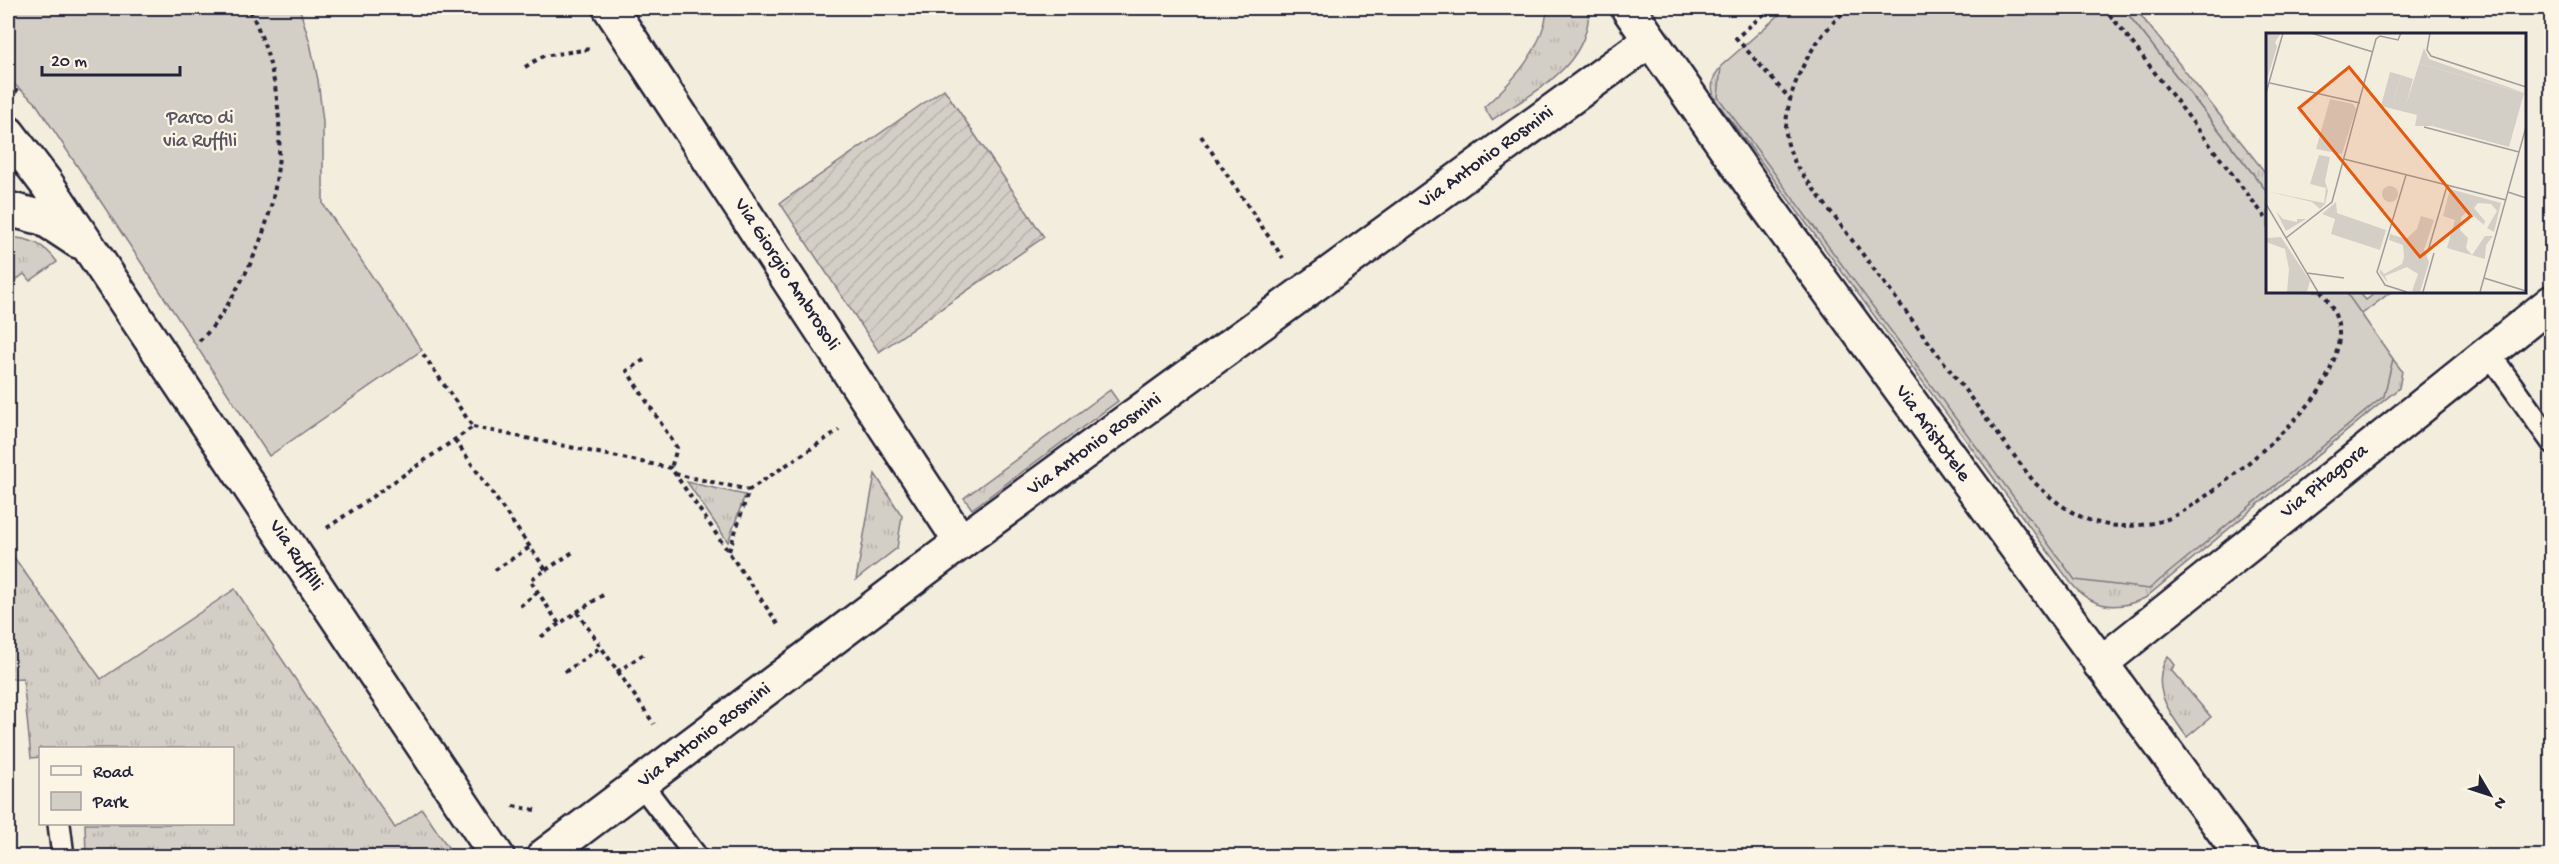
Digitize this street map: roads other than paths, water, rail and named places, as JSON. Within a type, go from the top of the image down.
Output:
[{"type":"street","name":"Via Giorgio Ambrosoli","points":[[610,8],[961,542]]},
{"type":"street","name":"Via Aristotele","points":[[1628,8],[1761,198],[2242,856]]},
{"type":"street","name":"Via Antonio Rosmini","points":[[544,856],[961,542],[1650,40]]},
{"type":"street","name":"Via Ruffilli","points":[[8,133],[13,161],[8,177]]},
{"type":"street","name":"Via Ruffilli","points":[[8,133],[46,183],[497,856]]},
{"type":"street","name":"Via Ruffilli","points":[[8,209],[44,218],[93,254]]},
{"type":"street","name":"Via Pitagora","points":[[2100,664],[2552,302]]},
{"type":"lane","points":[[2488,352],[2552,442]]},
{"type":"lane","points":[[641,784],[696,856]]},
{"type":"lane","points":[[59,825],[63,856]]},
{"type":"park label","name":"Parco di via Ruffili","points":[[200,130]]}]
